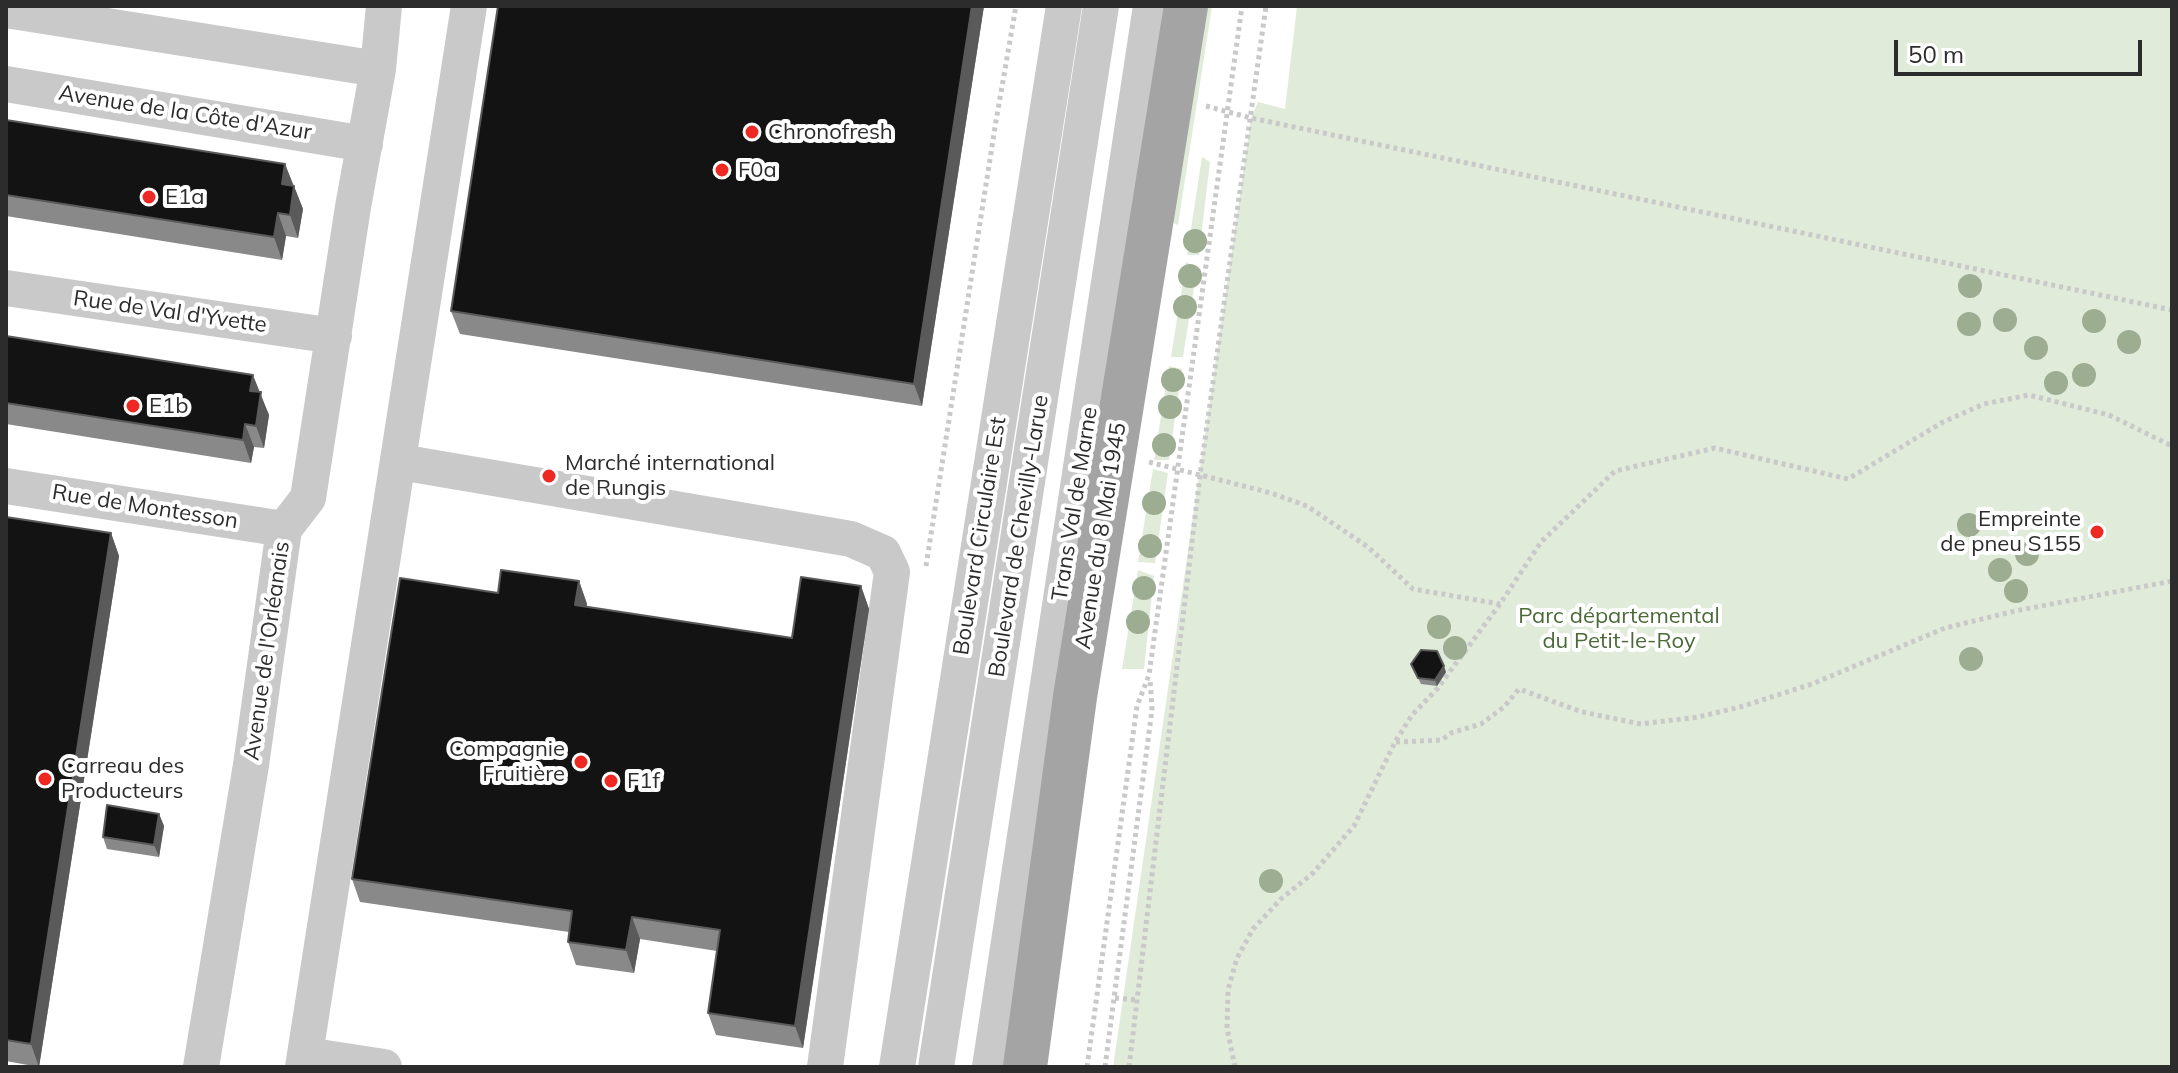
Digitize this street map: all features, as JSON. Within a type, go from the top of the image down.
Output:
[{"type":"main road","name":"Avenue du 8 Mai 1945","points":[[1025,1067],[1075,697],[1186,6]]},
{"type":"street","name":"Avenue de l'Orléanais","points":[[201,1067],[251,765],[284,529],[308,498],[378,69],[384,6]]},
{"type":"street","points":[[384,1067],[304,1061],[469,6]]},
{"type":"street","name":"Boulevard Circulaire Est","points":[[897,1067],[1064,6]]},
{"type":"street","name":"Boulevard de Chevilly-Larue","points":[[936,1067],[1101,6]]},
{"type":"street","name":"Trans Val de Marne","points":[[999,1001],[1151,6]]},
{"type":"street","points":[[6,10],[378,69]]},
{"type":"street","name":"Avenue de la Côte d'Azur","points":[[6,84],[365,144]]},
{"type":"street","name":"Rue de Val d'Yvette","points":[[6,288],[334,336]]},
{"type":"street","points":[[400,462],[851,539],[883,553],[892,572],[825,1067]]},
{"type":"street","name":"Rue de Montesson","points":[[6,486],[284,529]]},
{"type":"street","points":[[977,1067],[999,1001]]},
{"type":"street","points":[[990,1067],[999,1001]]},
{"type":"path","points":[[924,578],[1016,6]]},
{"type":"path","points":[[1105,1067],[1152,710],[1149,675],[1242,6]]},
{"type":"path","points":[[1129,1067],[1200,475],[1266,6]]},
{"type":"path","points":[[1202,105],[1251,118],[2172,310]]},
{"type":"path","points":[[1235,1067],[1227,1028],[1228,990],[1237,958],[1253,929],[1281,899],[1313,873],[1354,826],[1395,742],[1412,715],[1437,689],[1541,542],[1615,471],[1715,448],[1848,479],[1943,422],[1984,404],[2029,395],[2109,415],[2172,446]]},
{"type":"path","points":[[1150,462],[1271,493],[1307,506],[1368,547],[1413,589],[1500,604]]},
{"type":"path","points":[[1395,742],[1442,740],[1451,733],[1481,724],[1504,707],[1519,689],[1582,712],[1641,724],[1698,717],[1812,684],[1945,628],[2015,611],[2172,581]]},
{"type":"path","points":[[1087,1067],[1137,706],[1149,675]]},
{"type":"path","points":[[1115,998],[1137,1000]]},
{"type":"green space","points":[[1200,6],[1212,6],[1178,225],[1169,221]]},
{"type":"green space","name":"Parc départemental du Petit-le-Roy","points":[[1297,6],[2172,6],[2172,1067],[1113,1067],[1251,118],[1258,102],[1285,109]]},
{"type":"green space","points":[[1202,157],[1210,162],[1199,255],[1187,255]]},
{"type":"green space","points":[[1186,262],[1197,268],[1183,357],[1171,357]]},
{"type":"green space","points":[[1169,366],[1182,369],[1169,460],[1154,460]]},
{"type":"green space","points":[[1153,469],[1168,473],[1155,563],[1138,562]]},
{"type":"green space","points":[[1138,570],[1154,576],[1144,669],[1122,669]]},
{"type":"building","name":"F0a","points":[[498,6],[972,6],[914,384],[451,311]]},
{"type":"building","name":"E1a","points":[[6,120],[285,164],[282,184],[294,186],[290,215],[278,213],[274,237],[6,195]]},
{"type":"building","name":"E1b","points":[[6,336],[253,375],[250,391],[261,392],[256,426],[245,424],[243,440],[6,403]]},
{"type":"building","name":"Carreau des Producteurs","points":[[6,517],[111,533],[31,1044],[6,1040]]},
{"type":"building","name":"F1f","points":[[501,570],[579,581],[575,605],[792,638],[801,577],[861,586],[795,1026],[708,1013],[720,930],[632,917],[626,950],[568,942],[572,911],[352,879],[400,578],[498,593]]},
{"type":"building","points":[[1421,650],[1437,651],[1444,666],[1435,680],[1418,678],[1411,664]]},
{"type":"building","points":[[107,805],[159,814],[154,845],[103,837]]},
{"type":"place","name":"Chronofresh","points":[[752,132]]},
{"type":"place","name":"F0a","points":[[722,170]]},
{"type":"place","name":"E1a","points":[[149,197]]},
{"type":"place","name":"E1b","points":[[133,406]]},
{"type":"place","name":"Marché international de Rungis","points":[[549,476]]},
{"type":"place","name":"Empreinte de pneu S155","points":[[2097,532]]},
{"type":"place","name":"Compagnie Fruitière","points":[[581,762]]},
{"type":"place","name":"Carreau des Producteurs","points":[[45,779]]},
{"type":"place","name":"F1f","points":[[611,781]]}]
